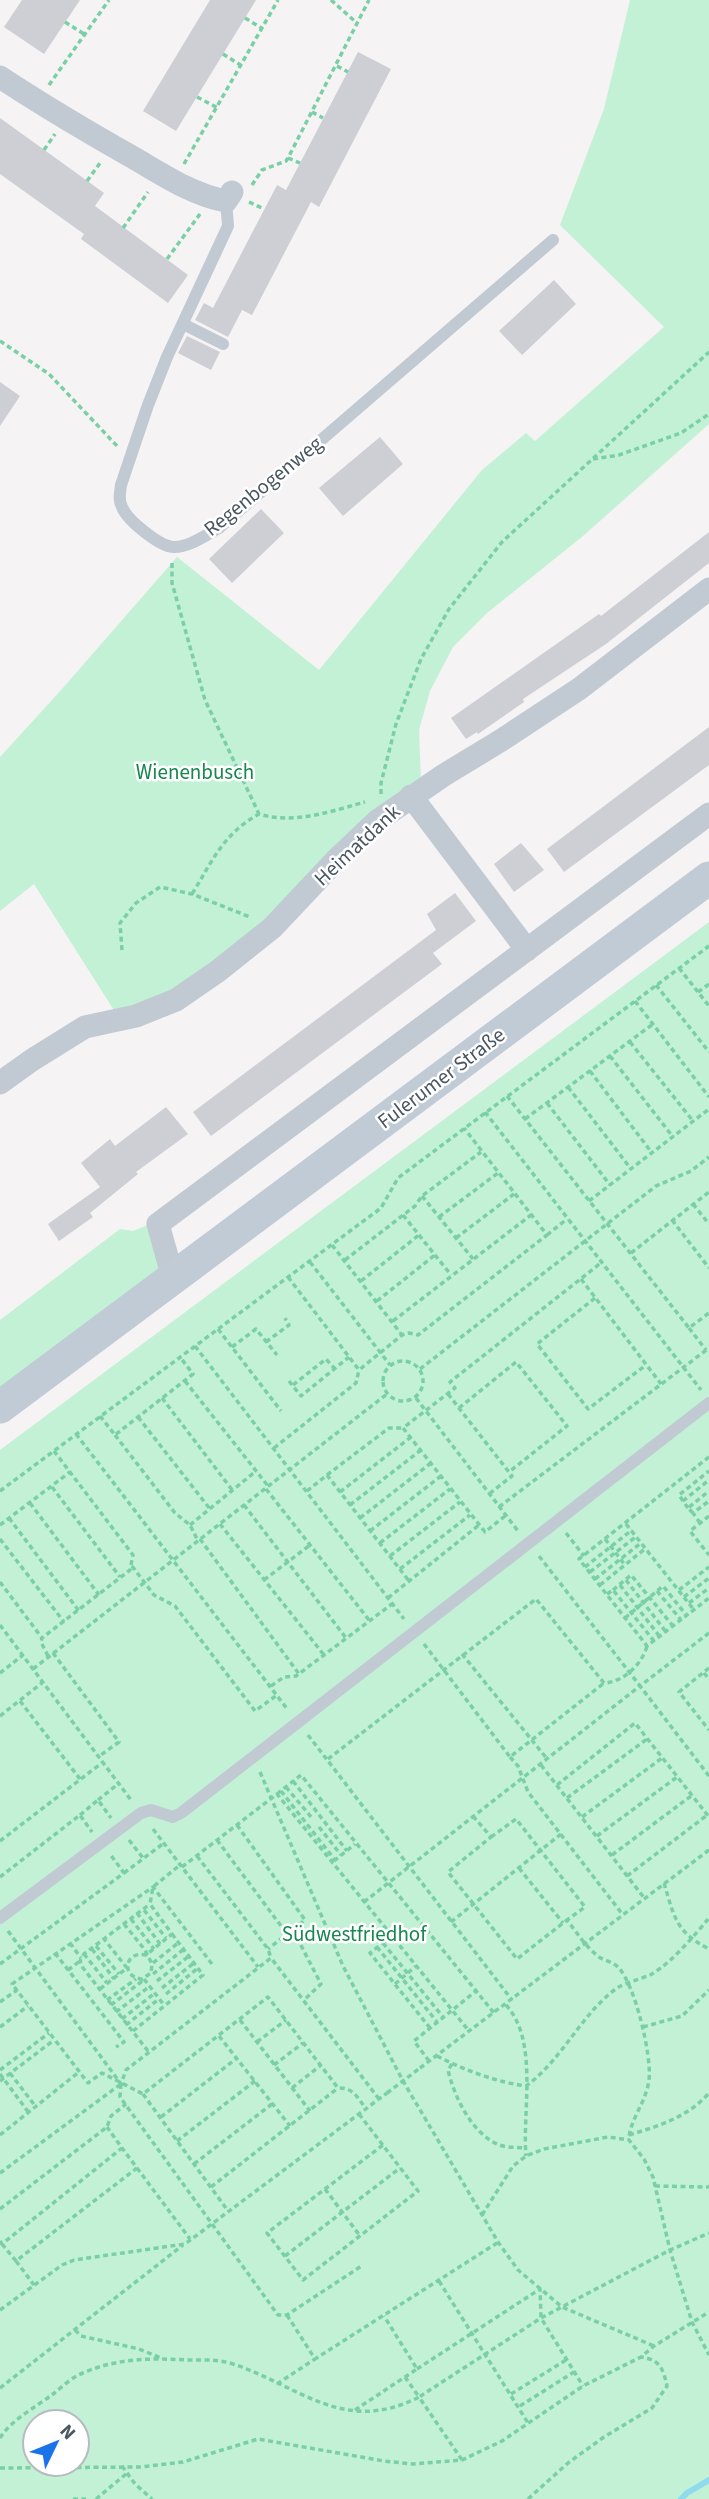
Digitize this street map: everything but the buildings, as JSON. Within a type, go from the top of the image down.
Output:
[{"type":"main road","name":"Fulerumer Straße","points":[[0,1407],[709,878]]},
{"type":"street","points":[[0,77],[166,177],[229,195]]},
{"type":"street","name":"Heimatdank","points":[[0,1083],[85,1027],[135,1016],[176,1000],[218,971],[272,928],[377,821],[411,796],[579,688],[709,589]]},
{"type":"street","points":[[411,796],[527,950]]},
{"type":"street","points":[[173,1278],[158,1224],[709,814]]},
{"type":"lane","points":[[173,547],[152,537],[122,510],[119,499],[129,458],[153,393],[228,226],[229,195]]},
{"type":"lane","name":"Regenbogenweg","points":[[173,547],[188,544],[219,528],[553,240]]},
{"type":"lane","points":[[183,324],[222,344]]},
{"type":"lane","points":[[0,1918],[141,1813],[151,1811],[173,1817],[181,1813],[557,1522],[706,1398]]},
{"type":"path","points":[[38,102],[109,0]]},
{"type":"path","points":[[123,228],[152,187],[166,177],[218,108],[278,0]]},
{"type":"path","points":[[331,0],[358,24]]},
{"type":"path","points":[[167,259],[229,195],[262,170],[286,161],[369,0]]},
{"type":"path","points":[[245,18],[262,29]]},
{"type":"path","points":[[65,22],[84,35]]},
{"type":"path","points":[[223,54],[242,66]]},
{"type":"path","points":[[337,66],[348,72]]},
{"type":"path","points":[[197,97],[218,108]]},
{"type":"path","points":[[312,112],[323,118]]},
{"type":"path","points":[[288,158],[300,163]]},
{"type":"path","points":[[0,341],[49,374],[129,458]]},
{"type":"path","points":[[192,894],[221,846],[240,825],[259,814],[283,818],[303,816],[345,807],[381,795],[381,783],[396,724],[421,659],[449,609],[502,541],[709,352]]},
{"type":"path","points":[[591,459],[619,455],[681,433],[709,414]]},
{"type":"path","points":[[173,547],[172,583],[205,700],[259,814]]},
{"type":"path","points":[[122,950],[120,923],[136,903],[160,887],[192,894],[272,928]]},
{"type":"path","points":[[0,1490],[381,1208],[398,1178],[709,946]]},
{"type":"path","points":[[679,968],[709,1006]]},
{"type":"path","points":[[698,992],[709,984]]},
{"type":"path","points":[[656,985],[709,1052]]},
{"type":"path","points":[[635,1001],[709,1097]]},
{"type":"path","points":[[525,1119],[653,1024]]},
{"type":"path","points":[[630,1041],[693,1121]]},
{"type":"path","points":[[610,1056],[673,1137]]},
{"type":"path","points":[[590,1071],[653,1153]]},
{"type":"path","points":[[568,1087],[631,1169]]},
{"type":"path","points":[[499,1507],[707,1349],[507,1096]]},
{"type":"path","points":[[547,1103],[610,1185]]},
{"type":"path","points":[[589,1201],[709,1109]]},
{"type":"path","points":[[485,1112],[706,1398]]},
{"type":"path","points":[[464,1128],[547,1235]]},
{"type":"path","points":[[345,1260],[415,1206],[422,1196],[481,1152]]},
{"type":"path","points":[[419,1369],[656,1186],[691,1171],[709,1157]]},
{"type":"path","points":[[439,1217],[498,1173]]},
{"type":"path","points":[[630,1254],[709,1192]]},
{"type":"path","points":[[456,1238],[514,1194]]},
{"type":"path","points":[[422,1196],[473,1259]]},
{"type":"path","points":[[694,1204],[709,1224]]},
{"type":"path","points":[[403,1215],[451,1275]]},
{"type":"path","points":[[393,1321],[531,1215]]},
{"type":"path","points":[[274,1448],[356,1383],[359,1370],[402,1335],[418,1335],[568,1219]]},
{"type":"path","points":[[672,1220],[709,1268]]},
{"type":"path","points":[[361,1281],[419,1235]]},
{"type":"path","points":[[332,1245],[402,1335]]},
{"type":"path","points":[[377,1301],[435,1255]]},
{"type":"path","points":[[310,1261],[390,1365]]},
{"type":"path","points":[[307,1491],[389,1428],[403,1428],[448,1394],[455,1388],[450,1382],[602,1262]]},
{"type":"path","points":[[288,1277],[359,1370]]},
{"type":"path","points":[[581,1279],[661,1384]]},
{"type":"path","points":[[595,1298],[537,1344],[588,1409],[646,1365]]},
{"type":"path","points":[[689,1328],[709,1312]]},
{"type":"path","points":[[266,1342],[289,1325],[285,1318]]},
{"type":"path","points":[[218,1329],[281,1411]]},
{"type":"path","points":[[232,1347],[256,1329],[277,1355]]},
{"type":"path","points":[[195,1346],[518,1766],[528,1792],[623,1915]]},
{"type":"path","points":[[115,1435],[193,1374],[180,1357]]},
{"type":"path","points":[[335,1369],[326,1359],[291,1383],[301,1396],[335,1369],[349,1357]]},
{"type":"path","points":[[402,1361],[419,1369],[424,1381],[416,1398],[404,1402],[387,1394],[383,1376],[390,1365],[402,1361]]},
{"type":"path","points":[[458,1408],[516,1362],[567,1426],[509,1472]]},
{"type":"path","points":[[185,1381],[369,1620]]},
{"type":"path","points":[[33,1669],[387,1394]]},
{"type":"path","points":[[448,1394],[512,1476],[489,1494]]},
{"type":"path","points":[[162,1398],[233,1490]]},
{"type":"path","points":[[416,1398],[709,1776]]},
{"type":"path","points":[[100,1416],[175,1513],[190,1525],[299,1674]]},
{"type":"path","points":[[138,1417],[210,1509]]},
{"type":"path","points":[[403,1428],[485,1532],[505,1516]]},
{"type":"path","points":[[340,1492],[411,1437]]},
{"type":"path","points":[[350,1505],[421,1450]]},
{"type":"path","points":[[54,1451],[132,1552],[132,1566],[144,1583],[154,1595],[175,1606],[255,1711],[277,1695]]},
{"type":"path","points":[[647,1646],[579,1559],[709,1457]]},
{"type":"path","points":[[360,1518],[431,1463]]},
{"type":"path","points":[[190,1525],[256,1471]]},
{"type":"path","points":[[700,1523],[679,1495],[709,1471]]},
{"type":"path","points":[[0,1525],[70,1472]]},
{"type":"path","points":[[327,1475],[409,1581]]},
{"type":"path","points":[[370,1531],[441,1476]]},
{"type":"path","points":[[683,1501],[709,1480]]},
{"type":"path","points":[[52,1487],[120,1578]]},
{"type":"path","points":[[380,1544],[451,1489]]},
{"type":"path","points":[[688,1507],[709,1491]]},
{"type":"path","points":[[693,1513],[709,1501]]},
{"type":"path","points":[[390,1556],[461,1502]]},
{"type":"path","points":[[30,1503],[99,1595]]},
{"type":"path","points":[[244,1505],[346,1637]]},
{"type":"path","points":[[400,1569],[471,1515]]},
{"type":"path","points":[[709,1516],[690,1531],[709,1555]]},
{"type":"path","points":[[9,1518],[79,1611]]},
{"type":"path","points":[[557,1522],[584,1556]]},
{"type":"path","points":[[626,1523],[695,1610]]},
{"type":"path","points":[[220,1524],[324,1655]]},
{"type":"path","points":[[388,1598],[480,1525]]},
{"type":"path","points":[[585,1567],[632,1530]]},
{"type":"path","points":[[590,1573],[636,1536]]},
{"type":"path","points":[[0,1539],[64,1622]]},
{"type":"path","points":[[605,1539],[625,1565]]},
{"type":"path","points":[[595,1579],[641,1542]]},
{"type":"path","points":[[264,1580],[310,1545]]},
{"type":"path","points":[[600,1585],[646,1548]]},
{"type":"path","points":[[42,1638],[132,1566]]},
{"type":"path","points":[[679,1590],[709,1567]]},
{"type":"path","points":[[607,1594],[631,1575],[673,1626]]},
{"type":"path","points":[[684,1597],[709,1578]]},
{"type":"path","points":[[626,1580],[666,1632]]},
{"type":"path","points":[[0,1582],[42,1638],[41,1643],[48,1657]]},
{"type":"path","points":[[620,1585],[660,1637]]},
{"type":"path","points":[[625,1618],[663,1586],[687,1616]]},
{"type":"path","points":[[690,1604],[709,1588]]},
{"type":"path","points":[[613,1590],[653,1642]]},
{"type":"path","points":[[657,1591],[681,1620]]},
{"type":"path","points":[[510,1756],[604,1683],[614,1683],[629,1672],[643,1660],[647,1646],[709,1598]]},
{"type":"path","points":[[328,1760],[536,1599],[604,1683]]},
{"type":"path","points":[[270,1687],[284,1677],[299,1674],[393,1604]]},
{"type":"path","points":[[0,1625],[258,1968]]},
{"type":"path","points":[[364,1902],[709,1633]]},
{"type":"path","points":[[53,1653],[119,1742],[98,1757]]},
{"type":"path","points":[[462,1654],[548,1760]]},
{"type":"path","points":[[0,1673],[23,1656]]},
{"type":"path","points":[[709,1668],[679,1692],[709,1730]]},
{"type":"path","points":[[704,1672],[709,1679]]},
{"type":"path","points":[[0,1716],[43,1682]]},
{"type":"path","points":[[20,1701],[80,1779]]},
{"type":"path","points":[[557,1785],[635,1723],[708,1816],[627,1876]]},
{"type":"path","points":[[567,1798],[647,1739]]},
{"type":"path","points":[[254,1758],[343,1966],[403,2081],[498,2242],[518,2270],[562,2307],[654,2346]]},
{"type":"path","points":[[582,1818],[662,1758]]},
{"type":"path","points":[[0,1841],[103,1762]]},
{"type":"path","points":[[541,1765],[645,1899]]},
{"type":"path","points":[[229,2212],[143,2094],[102,2073],[88,2083],[12,1984],[34,1966],[197,1856],[301,1775],[494,2013]]},
{"type":"path","points":[[596,1836],[677,1777]]},
{"type":"path","points":[[293,1781],[347,1851]]},
{"type":"path","points":[[98,1800],[119,1784]]},
{"type":"path","points":[[286,1787],[312,1818]]},
{"type":"path","points":[[279,1793],[469,2031]]},
{"type":"path","points":[[611,1855],[691,1796]]},
{"type":"path","points":[[0,1877],[80,1815],[124,1873]]},
{"type":"path","points":[[473,1816],[491,1838]]},
{"type":"path","points":[[516,1819],[585,1907],[517,1959],[448,1872],[491,1838],[516,1819]]},
{"type":"path","points":[[237,1825],[305,1920],[268,1949]]},
{"type":"path","points":[[319,1827],[341,1855]]},
{"type":"path","points":[[451,1922],[561,1834]]},
{"type":"path","points":[[218,1840],[287,1935]]},
{"type":"path","points":[[0,1964],[163,1843]]},
{"type":"path","points":[[334,1861],[356,1843]]},
{"type":"path","points":[[0,2388],[190,2239],[709,1850]]},
{"type":"path","points":[[197,1856],[379,2099]]},
{"type":"path","points":[[519,1868],[598,1956],[618,1967],[628,1984],[643,2027],[650,2070],[647,2094],[629,2129],[629,2138],[653,2177],[670,2250],[692,2322],[709,2355]]},
{"type":"path","points":[[664,1883],[675,1918],[690,1939],[709,1949]]},
{"type":"path","points":[[68,1969],[150,1904],[153,1886]]},
{"type":"path","points":[[153,1886],[212,1964]]},
{"type":"path","points":[[132,2031],[203,1975],[150,1904]]},
{"type":"path","points":[[144,1909],[166,1938]]},
{"type":"path","points":[[137,1913],[160,1944]]},
{"type":"path","points":[[437,2056],[452,2064],[508,2083],[526,2086],[550,2066],[576,2031],[619,1986],[655,1971],[709,1918]]},
{"type":"path","points":[[131,1919],[154,1949]]},
{"type":"path","points":[[124,1924],[145,1950],[152,1964],[152,1974],[171,2000]]},
{"type":"path","points":[[7,1930],[121,2084]]},
{"type":"path","points":[[293,1930],[321,1984],[304,2001]]},
{"type":"path","points":[[100,1989],[127,1968],[130,1958],[146,1955],[172,1934]]},
{"type":"path","points":[[392,1936],[370,1953],[430,2028]]},
{"type":"path","points":[[103,1939],[130,1975],[143,1979],[164,2005]]},
{"type":"path","points":[[152,1964],[178,1942]]},
{"type":"path","points":[[69,1943],[107,1984]]},
{"type":"path","points":[[383,1943],[443,2017]]},
{"type":"path","points":[[96,1945],[119,1974]]},
{"type":"path","points":[[377,1947],[437,2023]]},
{"type":"path","points":[[91,1949],[114,1979]]},
{"type":"path","points":[[111,2006],[184,1950]]},
{"type":"path","points":[[55,1953],[124,2042],[116,2047]]},
{"type":"path","points":[[157,1981],[189,1956]]},
{"type":"path","points":[[82,1957],[111,2006],[148,2052]]},
{"type":"path","points":[[271,1958],[126,2070],[120,2097],[278,2315],[287,2315],[363,2265]]},
{"type":"path","points":[[162,1988],[194,1963]]},
{"type":"path","points":[[395,1984],[416,1966]]},
{"type":"path","points":[[166,1993],[198,1968]]},
{"type":"path","points":[[107,2000],[136,1979]]},
{"type":"path","points":[[116,2012],[150,1986]]},
{"type":"path","points":[[0,2002],[17,1990]]},
{"type":"path","points":[[643,2027],[682,2016],[709,1990]]},
{"type":"path","points":[[429,2061],[414,2041],[476,1991]]},
{"type":"path","points":[[122,2019],[155,1993]]},
{"type":"path","points":[[143,2094],[268,1997],[338,2088]]},
{"type":"path","points":[[126,2025],[159,1999]]},
{"type":"path","points":[[505,2005],[514,2014],[524,2045],[526,2156]]},
{"type":"path","points":[[0,2027],[29,2006]]},
{"type":"path","points":[[240,2020],[310,2111]]},
{"type":"path","points":[[257,2042],[286,2020]]},
{"type":"path","points":[[29,2113],[2,2080],[0,2072],[49,2033]]},
{"type":"path","points":[[219,2036],[290,2126]]},
{"type":"path","points":[[2,2080],[54,2040]]},
{"type":"path","points":[[274,2065],[303,2043]]},
{"type":"path","points":[[160,2118],[237,2059]]},
{"type":"path","points":[[452,2064],[448,2070],[451,2083],[469,2118],[495,2143],[525,2148]]},
{"type":"path","points":[[292,2088],[321,2065]]},
{"type":"path","points":[[0,2135],[79,2072]]},
{"type":"path","points":[[10,2073],[36,2107]]},
{"type":"path","points":[[177,2141],[254,2081]]},
{"type":"path","points":[[0,2173],[121,2084]]},
{"type":"path","points":[[211,2187],[338,2088],[353,2092],[366,2109]]},
{"type":"path","points":[[482,2215],[513,2166],[526,2156],[544,2148],[608,2137],[629,2138],[672,2121],[699,2104],[709,2092]]},
{"type":"path","points":[[0,2208],[107,2127],[111,2116],[126,2104]]},
{"type":"path","points":[[194,2164],[272,2104]]},
{"type":"path","points":[[359,2114],[383,2145],[400,2168],[418,2191],[303,2280],[267,2233],[383,2145]]},
{"type":"path","points":[[107,2127],[190,2239]]},
{"type":"path","points":[[34,2285],[1,2243],[122,2148]]},
{"type":"path","points":[[16,2261],[137,2168]]},
{"type":"path","points":[[285,2257],[400,2168]]},
{"type":"path","points":[[655,2186],[709,2187]]},
{"type":"path","points":[[325,2189],[360,2236]]},
{"type":"path","points":[[0,2438],[13,2424],[82,2373],[123,2361],[162,2358],[229,2363],[315,2401],[352,2411],[380,2412],[401,2407],[487,2356],[541,2318],[670,2250],[709,2233]]},
{"type":"path","points":[[277,2384],[498,2242]]},
{"type":"path","points":[[0,2310],[62,2265],[75,2260],[185,2244]]},
{"type":"path","points":[[439,2281],[528,2423]]},
{"type":"path","points":[[540,2289],[541,2318],[583,2386]]},
{"type":"path","points":[[352,2411],[540,2289]]},
{"type":"path","points":[[0,2468],[140,2467],[183,2462],[258,2439],[413,2464],[463,2460],[485,2451],[583,2386],[641,2357],[709,2312]]},
{"type":"path","points":[[287,2315],[315,2359]]},
{"type":"path","points":[[384,2316],[417,2370]]},
{"type":"path","points":[[75,2330],[81,2336],[139,2349],[162,2358]]},
{"type":"path","points":[[528,2499],[568,2463],[652,2408],[667,2386],[661,2364],[641,2357]]},
{"type":"path","points":[[511,2394],[566,2360]]},
{"type":"path","points":[[519,2407],[574,2372]]},
{"type":"path","points":[[405,2377],[463,2460]]},
{"type":"path","points":[[122,2466],[126,2474],[152,2499]]},
{"type":"path","points":[[96,2499],[126,2474]]},
{"type":"path","points":[[73,2499],[86,2499]]},
{"type":"green space","name":"Wienenbusch","points":[[630,0],[709,0],[709,424],[583,536],[487,613],[453,647],[430,691],[419,730],[421,781],[242,946],[172,996],[117,1015],[34,884],[0,911],[0,757],[177,557],[319,670],[482,470],[526,433],[535,441],[664,327],[560,225],[604,109]]},
{"type":"green space","name":"Südwestfriedhof","points":[[709,922],[709,2499],[0,2499],[0,1450]]},
{"type":"green space","points":[[155,1222],[167,1271],[0,1395],[0,1320],[120,1229],[133,1231]]},
{"type":"waterway","points":[[681,2499],[709,2480]]}]
